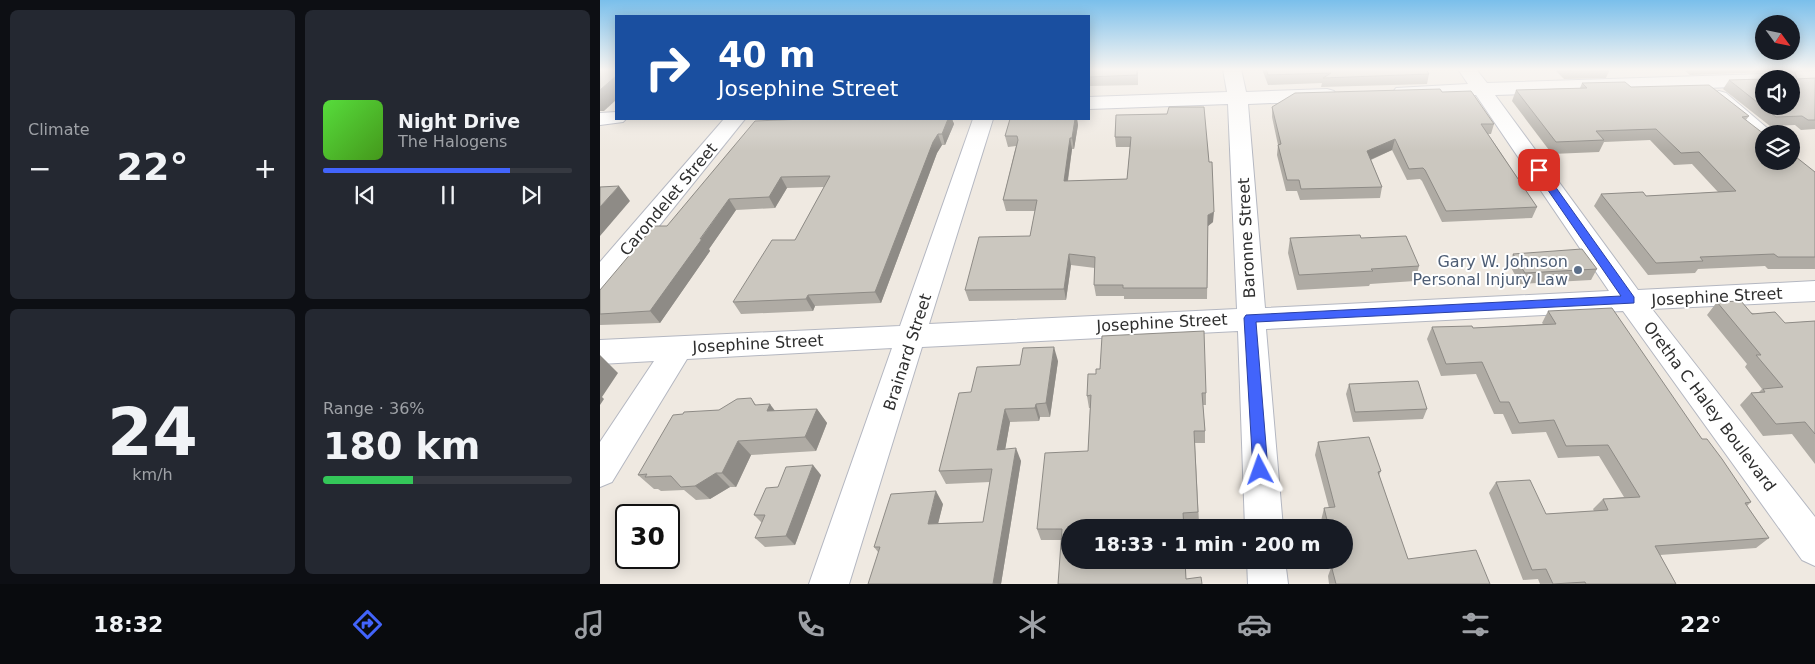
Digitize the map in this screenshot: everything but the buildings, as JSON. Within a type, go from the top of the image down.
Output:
[{"type":"street","points":[[1090,103],[1285,96]]},
{"type":"street","name":"Oretha C Haley Boulevard","points":[[1486,96],[1630,300],[1815,547]]},
{"type":"street","points":[[1718,96],[1755,127]]},
{"type":"street","name":"Baronne Street","points":[[1238,98],[1263,519]]},
{"type":"street","points":[[600,119],[615,118]]},
{"type":"street","name":"Carondelet Street","points":[[600,280],[734,120]]},
{"type":"street","name":"Brainard Street","points":[[828,584],[913,335],[983,120]]},
{"type":"street","name":"Josephine Street","points":[[600,352],[1815,291]]},
{"type":"street","points":[[600,471],[679,347]]},
{"type":"street","points":[[1267,569],[1268,584]]},
{"type":"place","name":"Gary W. Johnson Personal Injury Law","points":[[1578,270]]},
{"type":"route","points":[[1260,470],[1250,318],[1630,300],[1539,170]]}]
